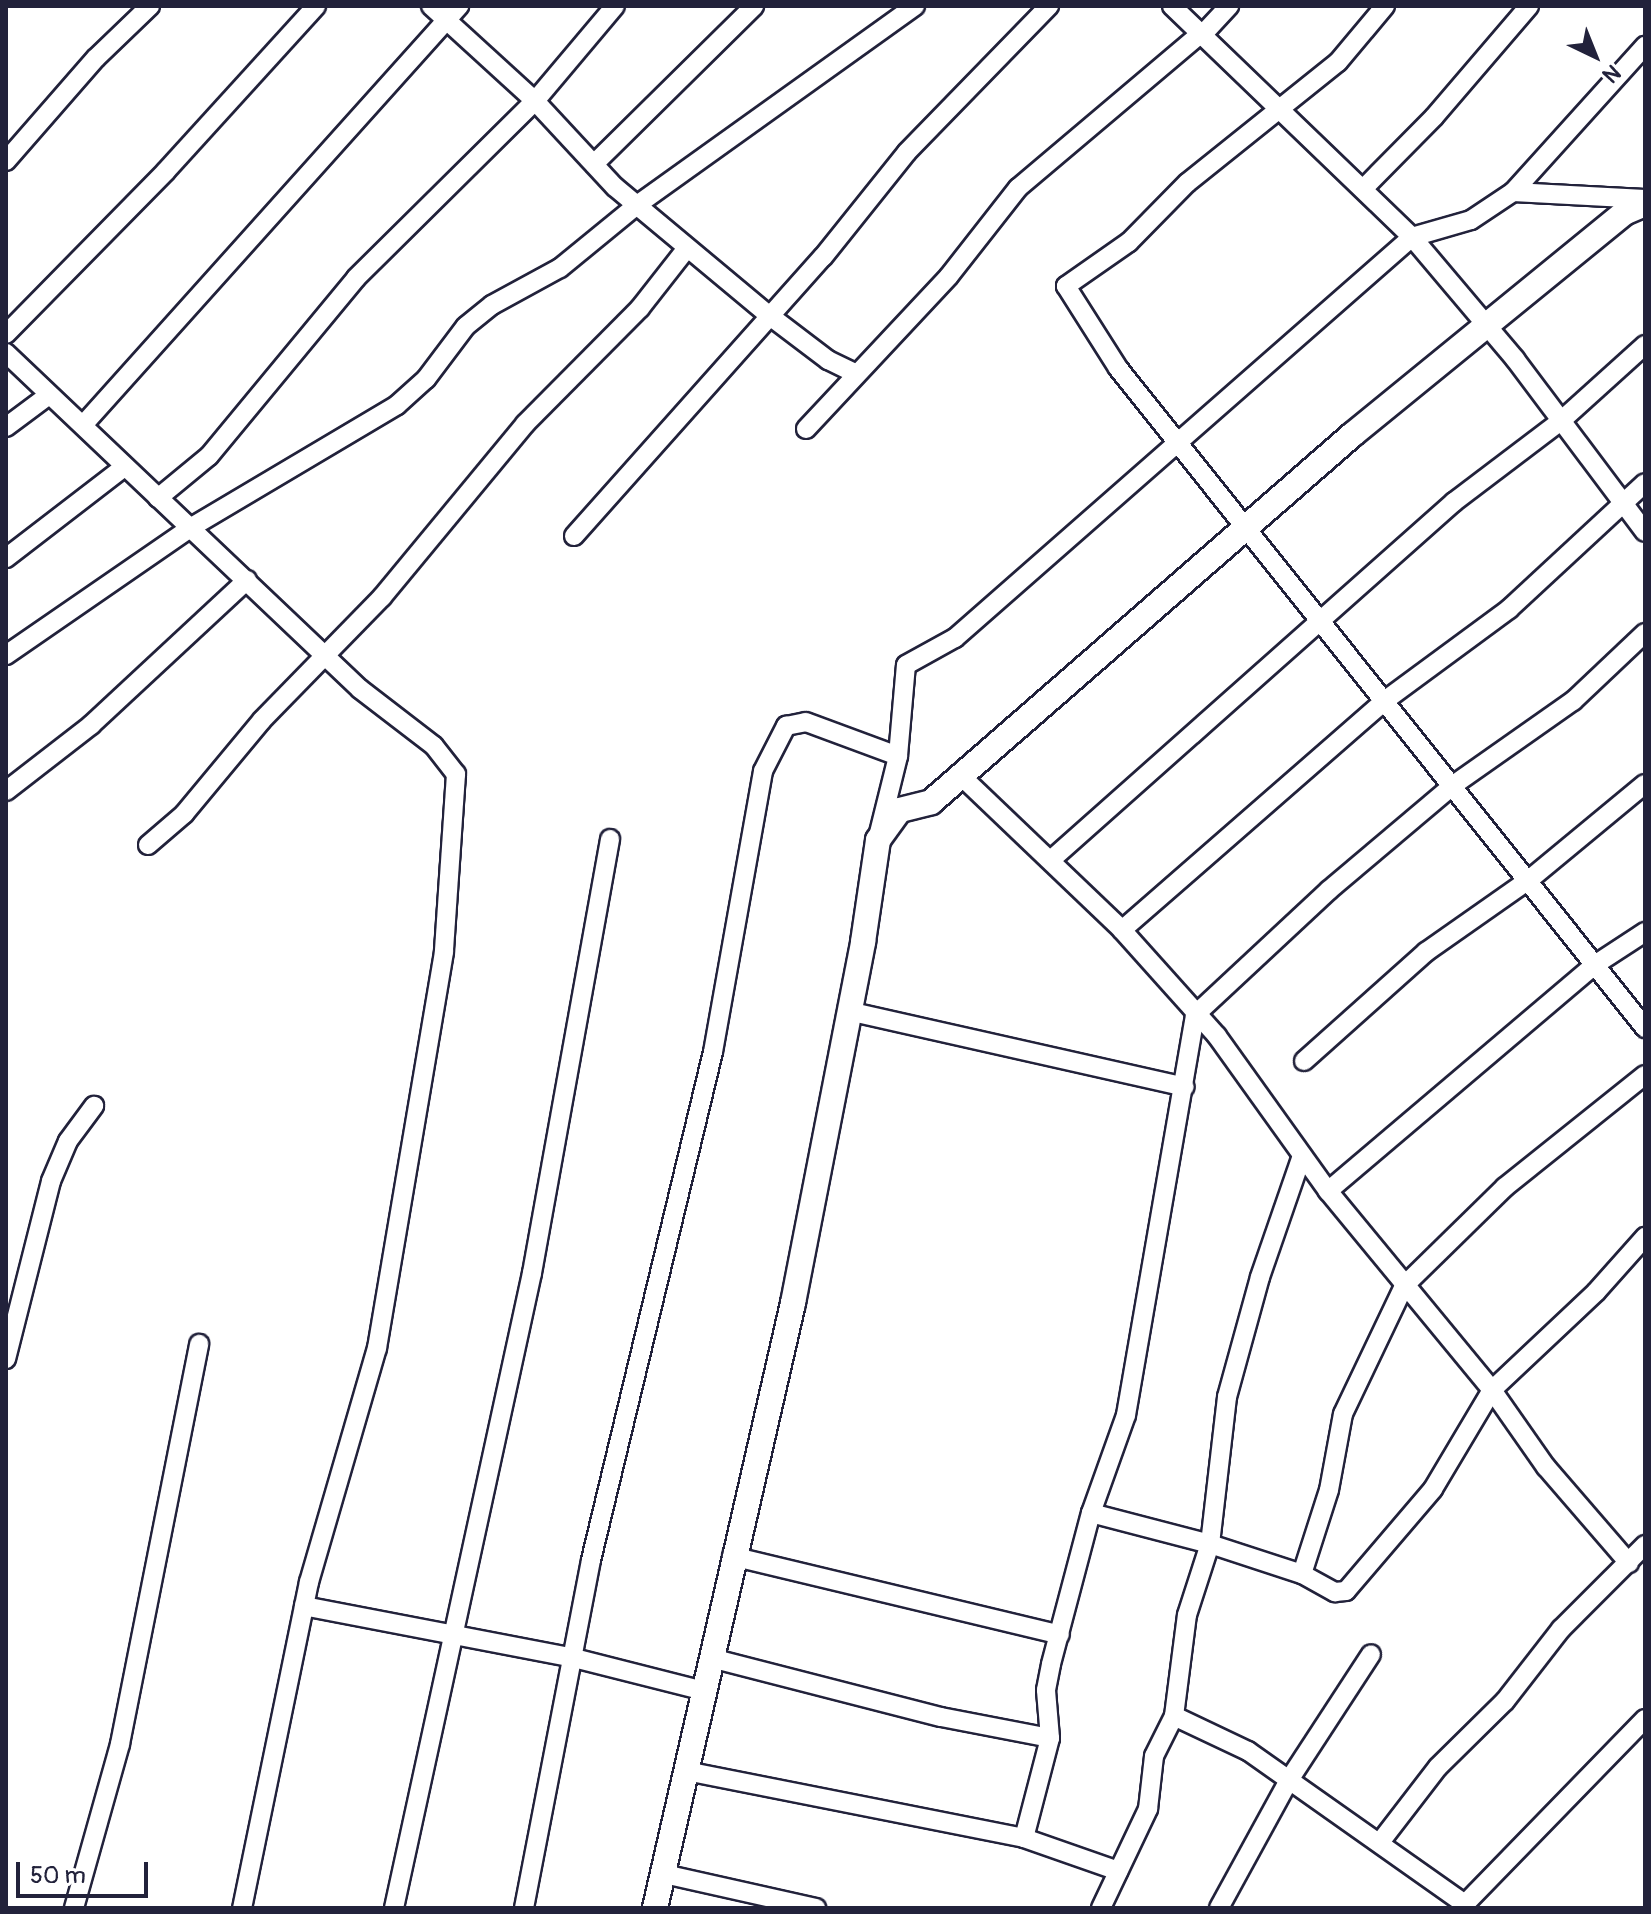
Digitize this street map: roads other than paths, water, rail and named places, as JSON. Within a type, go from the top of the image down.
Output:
[{"type":"street","points":[[6,161],[150,6]]},
{"type":"street","points":[[6,334],[166,171],[316,6]]},
{"type":"street","points":[[431,6],[535,101],[637,205],[770,316],[828,360],[855,373]]},
{"type":"street","points":[[84,424],[459,6]]},
{"type":"street","points":[[158,498],[209,456],[356,278],[535,101],[615,6]]},
{"type":"street","points":[[594,164],[754,6]]},
{"type":"street","points":[[6,655],[190,528],[397,405],[426,379],[466,326],[492,305],[560,268],[637,205],[915,6]]},
{"type":"street","points":[[574,536],[770,316],[907,152],[1049,6]]},
{"type":"street","points":[[1172,6],[1365,187],[1412,237],[1489,326],[1645,532]]},
{"type":"street","points":[[806,429],[855,373],[949,276],[1018,188],[1202,33],[1229,6]]},
{"type":"street","points":[[1385,6],[1369,31],[1282,110],[1187,183],[1129,242],[1066,286],[1118,368],[1179,438],[1383,702],[1530,879],[1645,1028]]},
{"type":"street","points":[[1365,187],[1434,117],[1529,6]]},
{"type":"street","points":[[655,1908],[732,1556],[793,1303],[878,840],[898,756],[906,665],[955,638],[1179,438],[1412,237],[1471,220],[1513,192],[1645,46]]},
{"type":"street","points":[[1513,192],[1645,201]]},
{"type":"street","points":[[878,840],[900,810],[931,802],[959,774],[1162,602],[1245,524],[1624,213],[1645,201]]},
{"type":"street","points":[[148,845],[184,814],[253,729],[326,656],[525,424],[640,308],[687,248]]},
{"type":"street","points":[[1052,859],[1454,502],[1562,420],[1645,345]]},
{"type":"street","points":[[6,353],[326,656],[452,763],[458,791],[444,952],[377,1348],[304,1606],[242,1908]]},
{"type":"street","points":[[6,427],[49,395]]},
{"type":"street","points":[[6,558],[124,467]]},
{"type":"street","points":[[1122,930],[1383,702],[1509,609],[1645,483]]},
{"type":"street","points":[[6,791],[91,725],[247,580]]},
{"type":"street","points":[[1024,1838],[1050,1738],[1046,1690],[1091,1513],[1126,1415],[1145,1283],[1185,1087],[1195,1015],[1452,786],[1573,701],[1645,633]]},
{"type":"street","points":[[524,1908],[570,1657],[713,1052],[763,771],[786,726],[806,722],[898,756]]},
{"type":"street","points":[[959,774],[1052,859],[1122,930],[1217,1036],[1328,1191],[1492,1390],[1546,1467],[1629,1563]]},
{"type":"street","points":[[1304,1061],[1426,952],[1530,879],[1645,784]]},
{"type":"street","points":[[394,1908],[532,1273],[610,839]]},
{"type":"street","points":[[1328,1191],[1596,964],[1645,932]]},
{"type":"street","points":[[848,1011],[1185,1087]]},
{"type":"street","points":[[1302,1574],[1329,1490],[1343,1414],[1404,1286],[1505,1187],[1645,1075]]},
{"type":"street","points":[[6,1359],[51,1181],[68,1141],[94,1106]]},
{"type":"street","points":[[1101,1908],[1148,1809],[1154,1756],[1174,1716],[1187,1615],[1210,1544],[1227,1397],[1260,1277],[1302,1156]]},
{"type":"street","points":[[1091,1513],[1210,1544],[1302,1574],[1335,1592],[1353,1584],[1433,1489],[1492,1390],[1596,1292],[1645,1237]]},
{"type":"street","points":[[74,1908],[120,1744],[199,1344]]},
{"type":"street","points":[[1381,1841],[1438,1767],[1505,1701],[1561,1629],[1645,1545]]},
{"type":"street","points":[[732,1556],[1060,1635]]},
{"type":"street","points":[[304,1606],[570,1657],[704,1691]]},
{"type":"street","points":[[1219,1908],[1289,1780],[1371,1654]]},
{"type":"street","points":[[711,1658],[941,1717],[1050,1738]]},
{"type":"street","points":[[1174,1716],[1248,1751],[1381,1841],[1465,1904],[1645,1719]]},
{"type":"street","points":[[686,1771],[1024,1838],[1118,1871]]},
{"type":"street","points":[[664,1874],[816,1908]]}]
